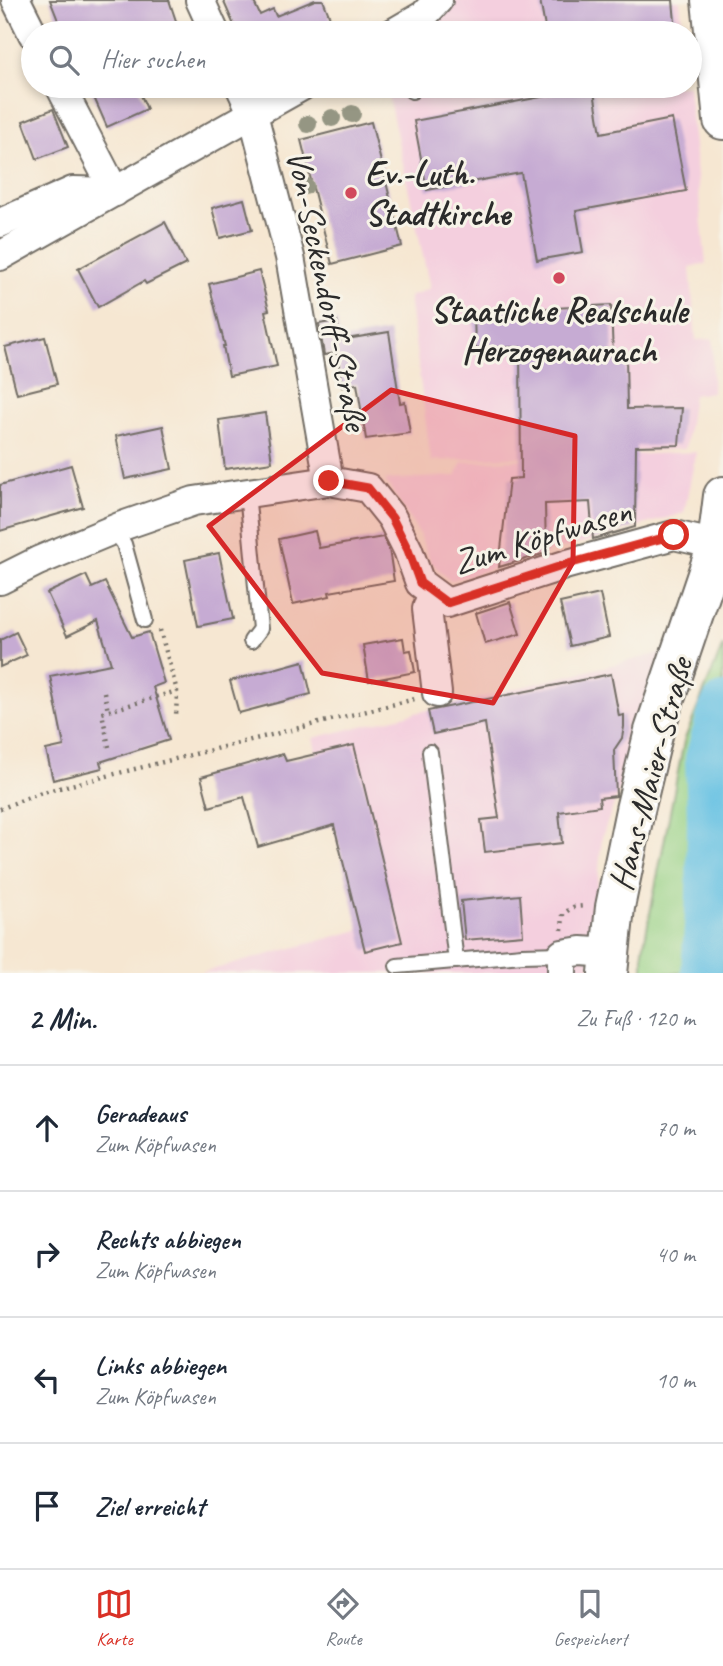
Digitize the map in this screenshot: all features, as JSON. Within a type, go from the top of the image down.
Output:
[{"type":"street","points":[[16,0],[26,21]]},
{"type":"street","points":[[200,0],[210,21]]},
{"type":"street","points":[[414,21],[424,15],[438,0]]},
{"type":"street","points":[[711,0],[720,50],[723,120]]},
{"type":"street","points":[[66,98],[114,192]]},
{"type":"street","name":"Von-Seckendorff-Straße","points":[[246,98],[253,114],[290,257],[329,481]]},
{"type":"street","points":[[0,256],[281,98]]},
{"type":"street","points":[[0,223],[73,191],[114,192]]},
{"type":"street","name":"Zum Köpfwasen","points":[[0,580],[113,530],[194,502],[329,481],[368,488],[392,518],[420,583],[447,603],[568,564],[674,535],[717,545]]},
{"type":"street","name":"Hans-Maier-Straße","points":[[609,963],[615,907],[654,731],[717,545],[723,496]]},
{"type":"street","name":"Zum Köpfwasen","points":[[432,594],[427,609],[437,693]]},
{"type":"street","points":[[562,955],[581,951],[609,963]]},
{"type":"lane","points":[[247,492],[260,629],[251,641]]},
{"type":"lane","points":[[113,530],[124,544],[145,620]]},
{"type":"lane","points":[[430,752],[456,961]]},
{"type":"lane","points":[[397,966],[522,955],[562,955]]},
{"type":"path","points":[[145,620],[161,631],[177,691],[176,718]]},
{"type":"path","points":[[109,747],[102,713],[177,691]]},
{"type":"path","points":[[104,692],[108,711]]},
{"type":"path","points":[[0,809],[39,793],[437,693]]},
{"type":"path","points":[[562,955],[563,914],[573,907],[586,906]]},
{"type":"highlighted area","points":[[391,390],[575,436],[573,562],[493,703],[322,673],[209,526]]},
{"type":"shaded area","points":[[451,0],[680,0],[682,21],[429,21]]},
{"type":"shaded area","name":"Staatliche Realschule Herzogenaurach","points":[[389,98],[689,98],[706,264],[690,267],[696,340],[713,339],[712,392],[693,395],[685,449],[431,461],[409,297],[430,288]]},
{"type":"shaded area","points":[[696,452],[684,513],[450,581],[431,562],[418,532],[385,480],[456,476],[462,462]]},
{"type":"shaded area","points":[[669,651],[602,837],[589,973],[200,973],[359,930],[313,738]]},
{"type":"green space","points":[[723,645],[723,973],[643,973],[643,949],[684,741]]},
{"type":"building","points":[[50,0],[169,0],[176,21],[58,21]]},
{"type":"building","points":[[223,0],[253,0],[260,15],[273,9],[276,16],[315,0],[323,0],[331,21],[232,21]]},
{"type":"building","points":[[540,0],[673,0],[675,21],[544,21]]},
{"type":"building","points":[[94,98],[142,98],[147,109],[107,127]]},
{"type":"building","points":[[536,98],[595,98],[601,133],[672,119],[686,191],[576,211],[583,252],[537,260],[521,173],[427,190],[414,121]]},
{"type":"building","points":[[53,109],[68,147],[37,159],[23,121]]},
{"type":"building","name":"Ev.-Luth. Stadtkirche","points":[[371,122],[402,246],[332,264],[301,140]]},
{"type":"building","points":[[244,199],[252,230],[220,238],[212,208]]},
{"type":"building","points":[[165,222],[186,264],[146,284],[144,281],[98,307],[78,269]]},
{"type":"building","points":[[259,271],[269,310],[265,311],[277,366],[229,376],[225,346],[209,284]]},
{"type":"building","points":[[611,305],[613,356],[626,355],[627,409],[682,408],[679,445],[636,446],[635,527],[593,539],[590,502],[545,504],[546,553],[499,567],[509,479],[521,478],[520,347],[475,348],[474,312]]},
{"type":"building","points":[[337,321],[340,340],[389,332],[400,403],[405,402],[410,433],[366,439],[357,384],[342,387],[337,353],[324,355],[319,324]]},
{"type":"building","points":[[45,337],[57,384],[17,394],[5,347]]},
{"type":"building","points":[[265,413],[272,462],[225,469],[219,420]]},
{"type":"building","points":[[163,426],[172,469],[125,479],[116,436]]},
{"type":"building","points":[[71,465],[83,507],[0,531],[0,485]]},
{"type":"building","points":[[315,531],[319,548],[383,537],[389,549],[394,581],[329,592],[330,596],[293,604],[279,539]]},
{"type":"building","points":[[219,553],[233,619],[198,626],[185,560]]},
{"type":"building","points":[[86,575],[92,588],[105,582],[132,637],[149,632],[164,683],[153,687],[169,740],[100,762],[102,768],[53,780],[46,750],[64,746],[50,676],[111,664],[98,621],[67,636],[47,593]]},
{"type":"building","points":[[600,594],[609,637],[570,646],[560,603]]},
{"type":"building","points":[[510,602],[520,634],[485,644],[476,613]]},
{"type":"building","points":[[16,632],[27,655],[0,667],[0,640]]},
{"type":"building","points":[[403,638],[405,651],[411,650],[415,672],[369,681],[363,645]]},
{"type":"building","points":[[303,661],[311,694],[239,713],[230,681]]},
{"type":"building","points":[[611,674],[619,716],[624,715],[622,738],[614,750],[616,796],[599,798],[600,806],[559,812],[562,843],[485,852],[481,820],[499,818],[485,723],[433,734],[428,711]]},
{"type":"building","points":[[354,745],[402,942],[365,951],[334,825],[258,847],[244,797],[209,807],[201,777],[283,754],[286,761]]},
{"type":"building","points":[[520,895],[523,935],[465,940],[461,901]]},
{"type":"waterway","points":[[702,973],[707,897],[706,759],[723,704]]},
{"type":"place","name":"Ev.-Luth. Stadtkirche","points":[[351,193]]},
{"type":"place","name":"Staatliche Realschule Herzogenaurach","points":[[559,278]]},
{"type":"route","points":[[329,481],[368,488],[392,518],[420,583],[447,603],[568,564],[674,535]]}]
